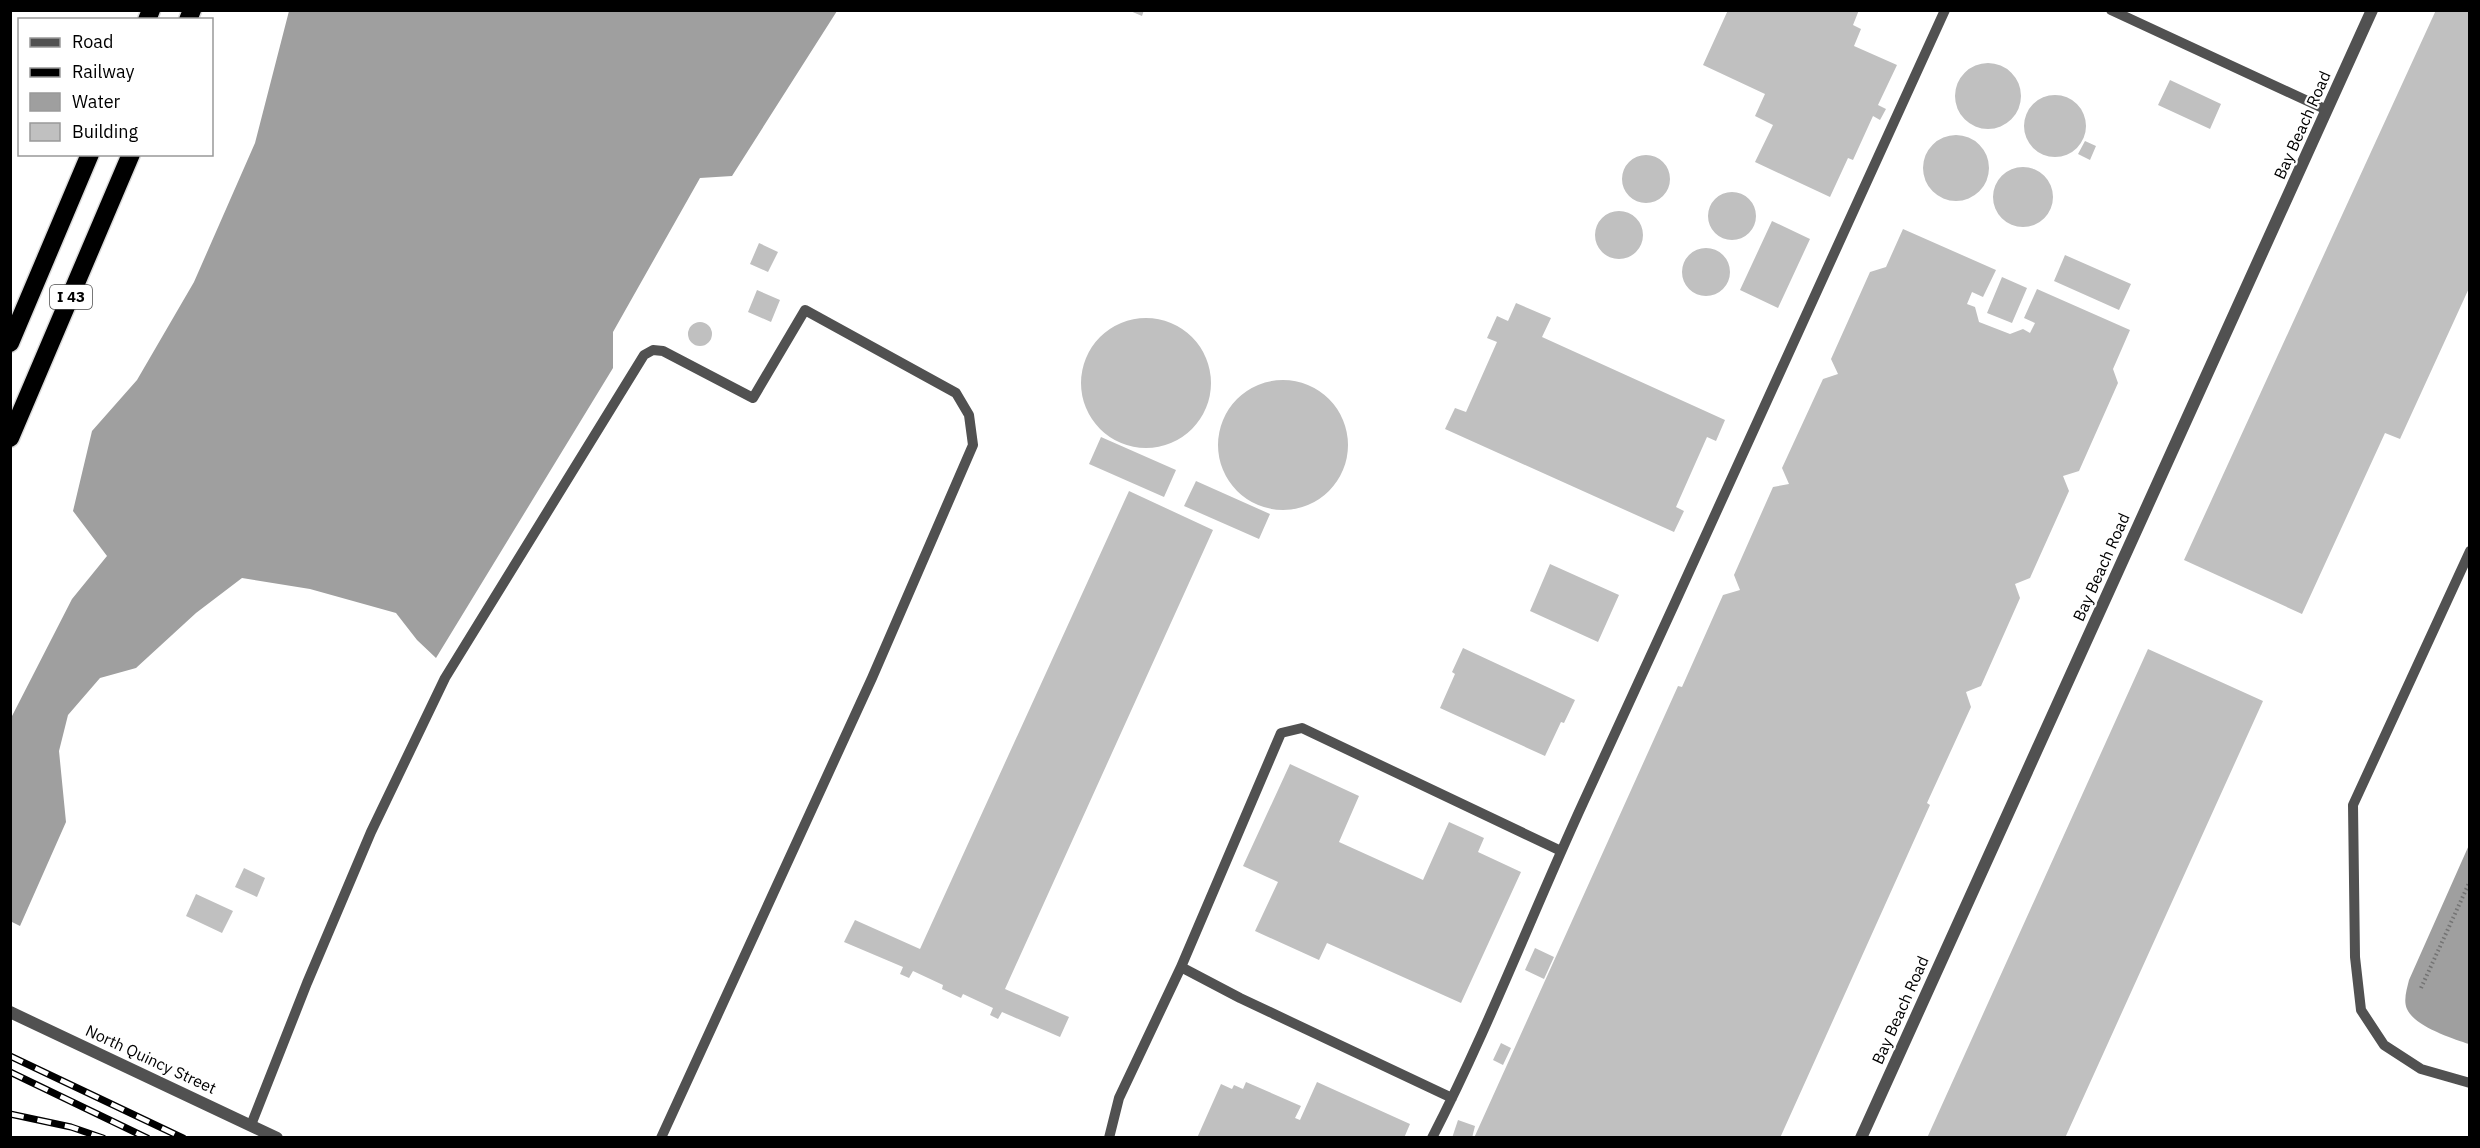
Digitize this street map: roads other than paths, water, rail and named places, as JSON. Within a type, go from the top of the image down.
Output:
[{"type":"highway","name":"I 43","points":[[10,343],[89,156]]},
{"type":"highway","name":"I 43","points":[[10,438],[130,156]]},
{"type":"street","name":"Bay Beach Road","points":[[1861,1137],[2372,10]]},
{"type":"street","name":"North Quincy Street","points":[[10,1012],[277,1137]]},
{"type":"lane","points":[[1432,1137],[1452,1098],[1561,851],[1820,289],[1945,10]]},
{"type":"lane","points":[[2111,10],[2327,110]]},
{"type":"lane","points":[[251,1125],[307,983],[371,832],[445,678],[644,355],[653,350],[663,351],[753,398],[805,310],[956,393],[969,415],[973,445],[867,689],[661,1137]]},
{"type":"lane","points":[[2469,551],[2353,805],[2355,957],[2361,1010],[2384,1045],[2421,1069],[2469,1083]]},
{"type":"lane","points":[[1109,1137],[1119,1098],[1181,967],[1281,734],[1302,728],[1561,851]]},
{"type":"lane","points":[[1181,967],[1240,998],[1452,1098]]},
{"type":"water","points":[[289,11],[837,11],[732,176],[700,178],[613,332],[613,368],[436,658],[417,640],[396,613],[310,589],[242,578],[196,613],[136,668],[100,678],[68,715],[59,751],[66,822],[20,926],[10,921],[11,718],[72,599],[107,556],[73,511],[92,431],[137,380],[194,282],[255,143]]},
{"type":"water","points":[[2469,845],[2470,1044],[2444,1035],[2417,1021],[2407,1009],[2405,1002],[2409,980]]},
{"type":"railway","points":[[10,1056],[183,1138]]},
{"type":"railway","points":[[10,1072],[147,1138]]},
{"type":"railway","points":[[10,1114],[71,1127],[103,1138]]}]
